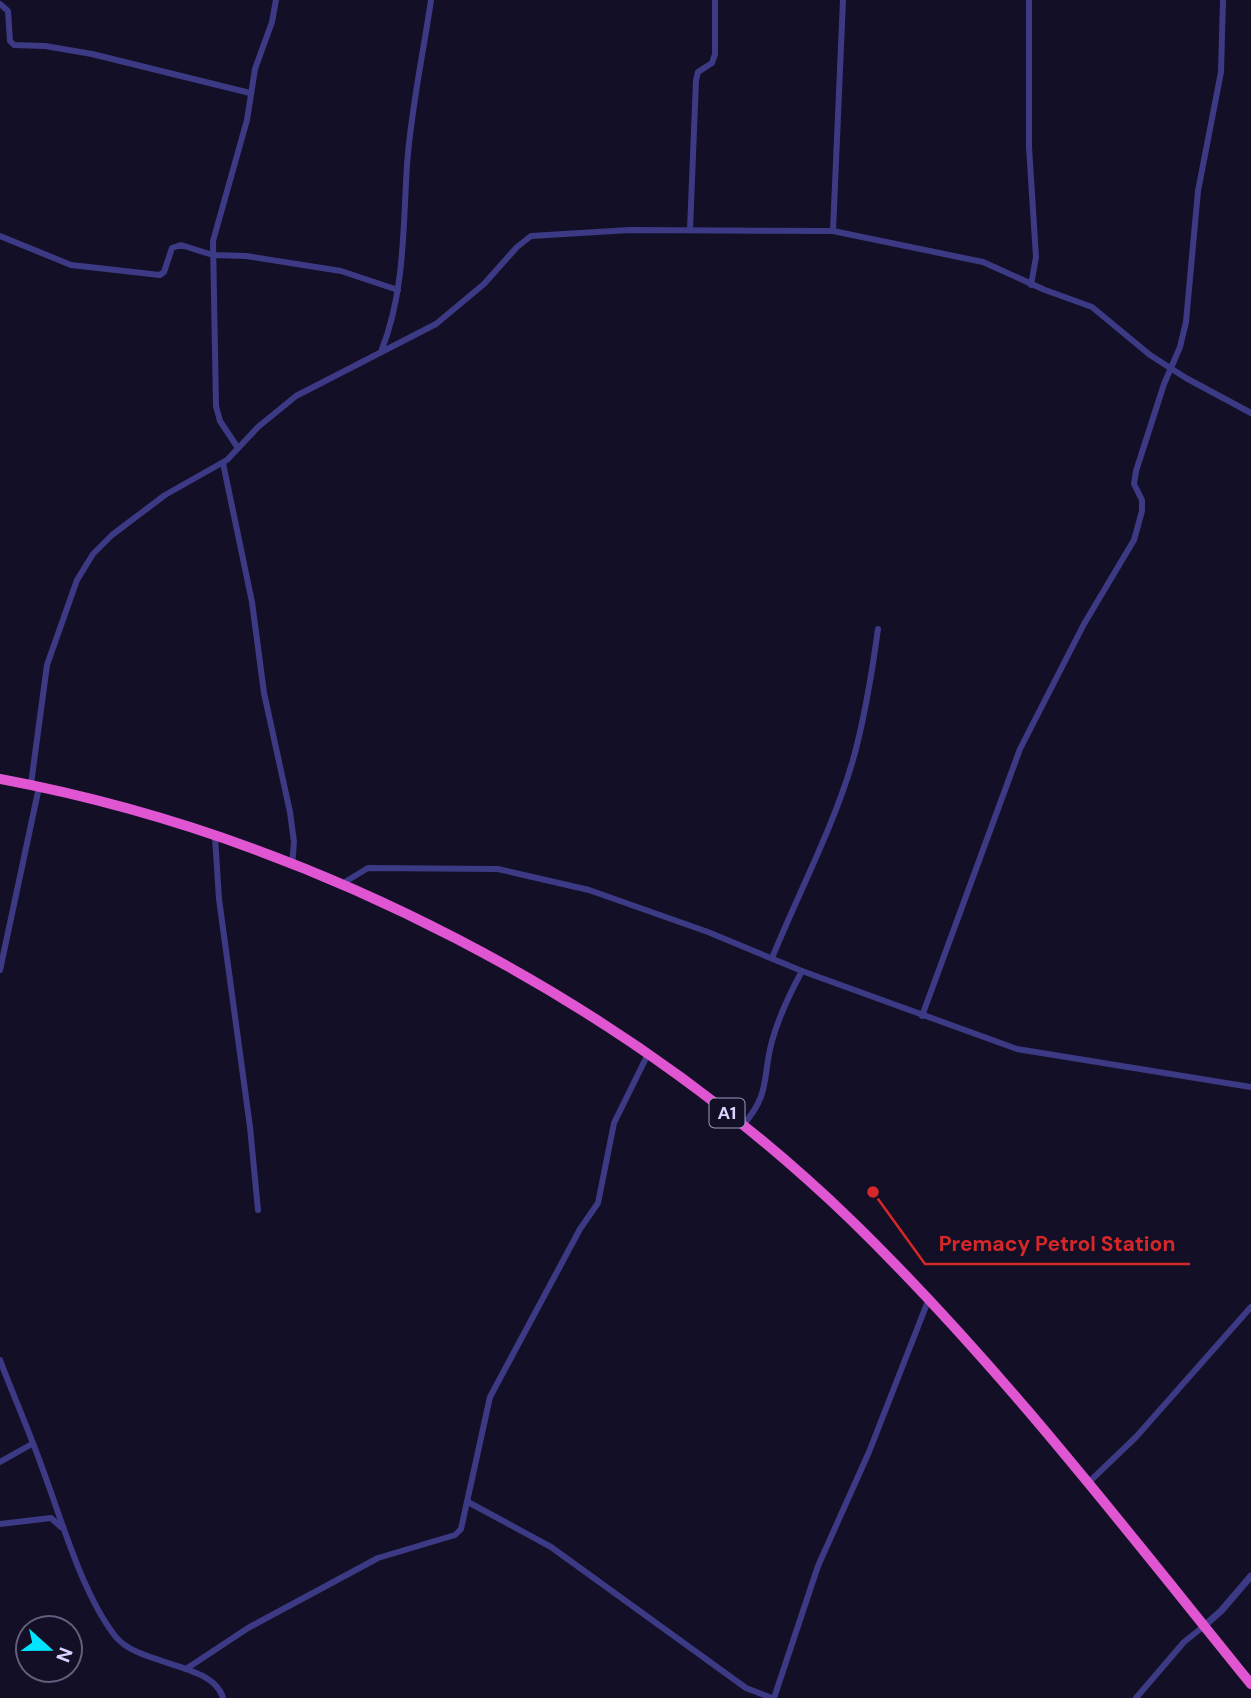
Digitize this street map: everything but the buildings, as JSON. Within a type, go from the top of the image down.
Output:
[{"type":"highway","name":"A1","points":[[0,779],[35,785],[215,837],[340,885],[432,927],[493,959],[649,1054],[743,1125],[848,1218],[928,1301],[1087,1484],[1251,1684]]},
{"type":"street","points":[[238,448],[217,413],[213,255],[216,227],[247,120],[250,93],[276,0]]},
{"type":"street","points":[[382,349],[392,324],[398,290],[407,163],[431,0]]},
{"type":"street","points":[[690,230],[696,80],[698,72],[714,60],[715,0]]},
{"type":"street","points":[[832,231],[843,0]]},
{"type":"street","points":[[1029,0],[1029,147],[1036,265],[1031,285]]},
{"type":"street","points":[[922,1016],[1020,749],[1089,614],[1134,540],[1142,511],[1142,500],[1135,484],[1136,471],[1186,322],[1198,191],[1221,72],[1223,0]]},
{"type":"street","points":[[0,4],[8,11],[10,41],[15,45],[45,46],[92,54],[250,93]]},
{"type":"street","points":[[0,970],[35,785],[43,680],[83,567],[104,541],[165,495],[223,463],[276,410],[296,396],[382,349],[436,324],[531,236],[591,231],[832,231],[983,262],[1031,285],[1092,307],[1171,368],[1251,412]]},
{"type":"street","points":[[0,236],[71,265],[156,275],[164,272],[174,246],[186,246],[213,255],[246,256],[341,271],[398,290]]},
{"type":"street","points":[[223,463],[252,602],[264,693],[290,812],[294,842],[292,866]]},
{"type":"street","points":[[772,958],[834,815],[853,761],[871,683],[878,629]]},
{"type":"street","points":[[215,837],[219,900],[250,1127],[258,1210]]},
{"type":"street","points":[[340,885],[368,868],[488,867],[589,890],[922,1016],[1033,1053],[1251,1087]]},
{"type":"street","points":[[743,1125],[763,1097],[768,1059],[777,1026],[802,971]]},
{"type":"street","points":[[186,1669],[248,1628],[378,1559],[455,1535],[463,1525],[490,1397],[580,1229],[598,1203],[614,1123],[628,1090],[649,1054]]},
{"type":"street","points":[[468,1502],[532,1535],[746,1688],[774,1698],[818,1566],[869,1452],[928,1301]]},
{"type":"street","points":[[1087,1484],[1136,1437],[1251,1307]]},
{"type":"street","points":[[0,1360],[62,1528],[110,1628],[122,1644],[141,1654],[186,1669],[217,1686],[223,1698]]},
{"type":"street","points":[[0,1461],[32,1444]]},
{"type":"street","points":[[0,1524],[51,1518],[62,1528]]},
{"type":"street","points":[[1136,1698],[1184,1642],[1222,1611],[1251,1576]]},
{"type":"place","name":"Premacy Petrol Station","points":[[873,1192]]}]
